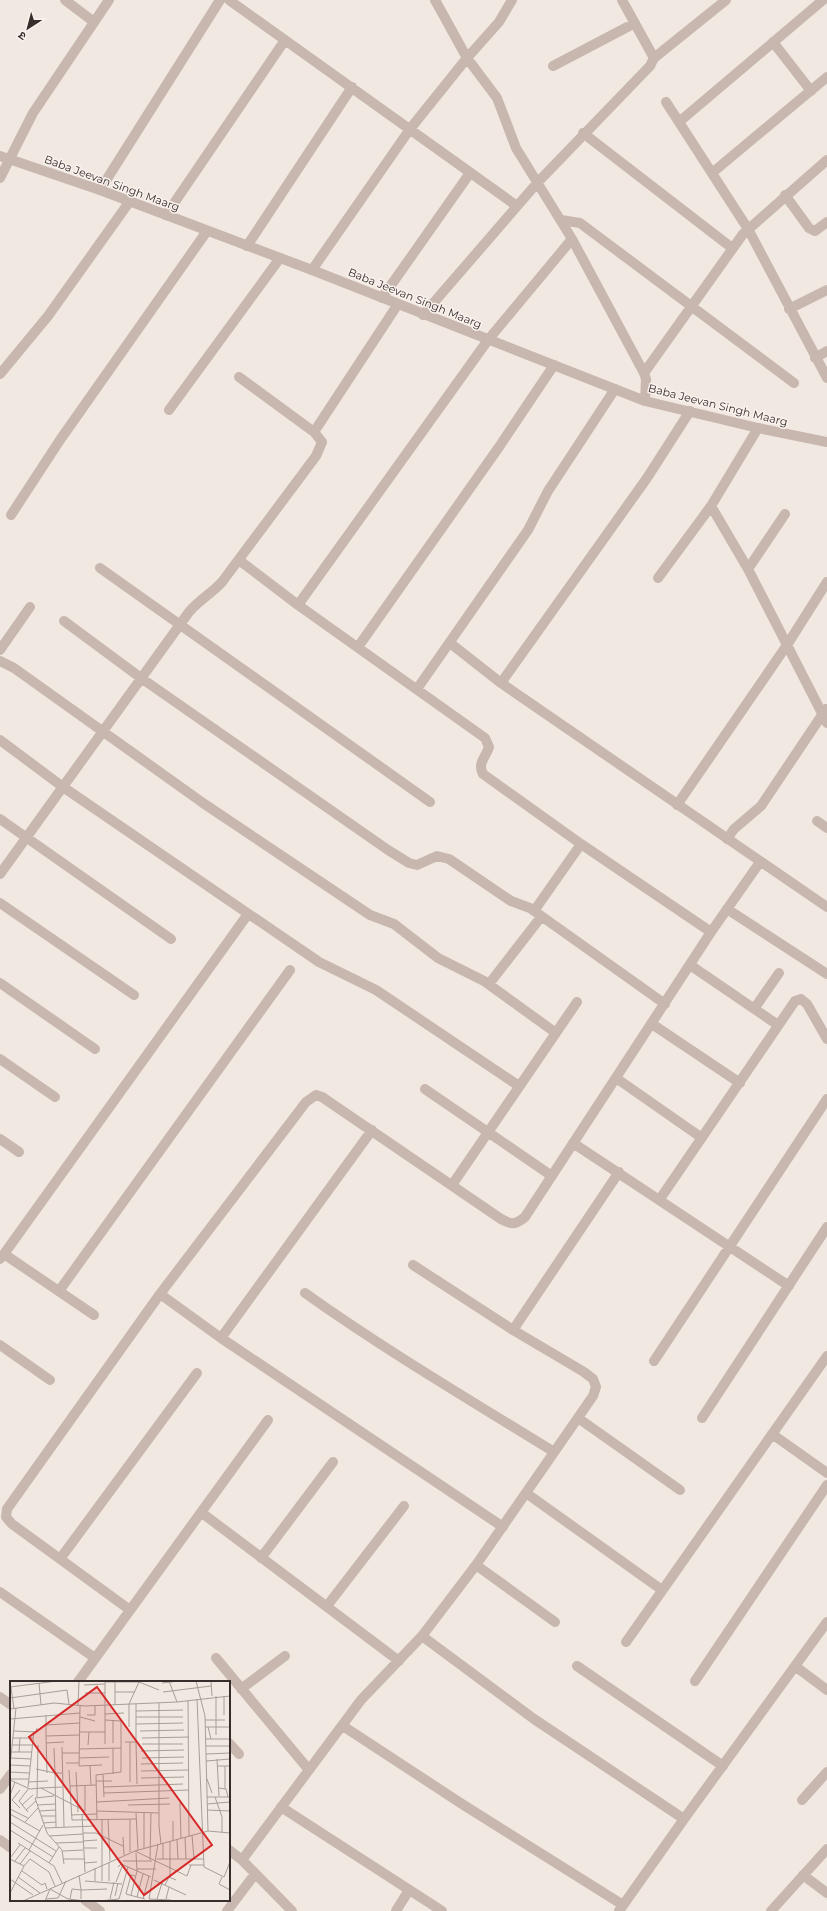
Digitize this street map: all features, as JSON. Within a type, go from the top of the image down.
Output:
[{"type":"street","points":[[65,0],[94,22]]},
{"type":"street","points":[[0,178],[5,157],[109,0]]},
{"type":"street","points":[[100,190],[220,0]]},
{"type":"street","points":[[229,0],[517,206]]},
{"type":"street","points":[[434,0],[467,58],[497,98],[516,148],[572,239],[644,373],[646,379],[645,401]]},
{"type":"street","points":[[312,270],[410,129],[467,58],[499,22],[512,0]]},
{"type":"street","points":[[622,0],[654,58]]},
{"type":"street","points":[[422,315],[538,182],[583,133],[650,66],[654,58],[726,0]]},
{"type":"street","points":[[679,122],[823,0]]},
{"type":"street","points":[[553,66],[635,23]]},
{"type":"street","points":[[166,215],[285,40]]},
{"type":"street","points":[[773,42],[811,91]]},
{"type":"street","points":[[712,173],[827,77]]},
{"type":"street","points":[[247,246],[352,87]]},
{"type":"street","points":[[666,102],[748,229],[815,358],[827,378]]},
{"type":"street","points":[[583,133],[732,248]]},
{"type":"street","name":"Baba Jeevan Singh Maarg","points":[[5,157],[130,201],[312,270],[422,315],[645,401],[758,428],[827,442]]},
{"type":"street","points":[[644,373],[732,248],[748,229],[827,160]]},
{"type":"street","points":[[382,298],[470,173]]},
{"type":"street","points":[[785,196],[809,228],[815,231],[827,222]]},
{"type":"street","points":[[0,374],[48,316],[130,201]]},
{"type":"street","points":[[561,220],[580,223],[794,383]]},
{"type":"street","points":[[11,515],[60,440],[207,231]]},
{"type":"street","points":[[298,605],[488,340],[572,239]]},
{"type":"street","points":[[169,410],[280,258]]},
{"type":"street","points":[[790,309],[827,290]]},
{"type":"street","points":[[314,432],[398,304]]},
{"type":"street","points":[[815,358],[827,351]]},
{"type":"street","points":[[358,647],[554,365]]},
{"type":"street","points":[[0,874],[180,625],[196,604],[215,590],[239,560],[320,450],[322,442],[314,432],[239,377]]},
{"type":"street","points":[[417,689],[528,530],[548,491],[614,389]]},
{"type":"street","points":[[501,683],[647,478],[690,411]]},
{"type":"street","points":[[658,578],[711,506],[758,428]]},
{"type":"street","points":[[711,506],[748,569],[786,645],[826,715],[761,806],[734,829],[727,839]]},
{"type":"street","points":[[748,569],[786,514]]},
{"type":"street","points":[[239,560],[298,605],[485,738],[489,747],[481,764],[483,774],[581,844],[711,932]]},
{"type":"street","points":[[100,568],[430,802]]},
{"type":"street","points":[[677,805],[827,582]]},
{"type":"street","points":[[0,650],[30,607]]},
{"type":"street","points":[[64,622],[141,678],[409,863],[417,865],[431,857],[442,856],[449,859],[511,901],[537,914],[665,1004]]},
{"type":"street","points":[[450,643],[501,683],[827,907]]},
{"type":"street","points":[[0,661],[10,666],[203,803],[353,904],[378,920],[400,928],[443,961],[489,984],[521,1009],[556,1033]]},
{"type":"street","points":[[0,740],[63,787],[326,967],[376,990],[519,1086]]},
{"type":"street","points":[[0,819],[171,939]]},
{"type":"street","points":[[817,821],[827,828]]},
{"type":"street","points":[[489,984],[537,914],[581,844]]},
{"type":"street","points":[[130,1610],[12,1524],[6,1517],[7,1509],[160,1294],[311,1097],[316,1095],[322,1097],[510,1224],[517,1224],[525,1217],[711,932],[760,862]]},
{"type":"street","points":[[0,903],[134,995]]},
{"type":"street","points":[[728,909],[827,974]]},
{"type":"street","points":[[94,1315],[59,1291],[2,1256],[248,914]]},
{"type":"street","points":[[690,965],[778,1025]]},
{"type":"street","points":[[59,1291],[290,970]]},
{"type":"street","points":[[754,1009],[779,973]]},
{"type":"street","points":[[0,983],[95,1049]]},
{"type":"street","points":[[660,1200],[795,1001],[801,999],[807,1004],[827,1039]]},
{"type":"street","points":[[452,1185],[577,1002]]},
{"type":"street","points":[[652,1024],[740,1083]]},
{"type":"street","points":[[0,1059],[55,1097]]},
{"type":"street","points":[[616,1078],[702,1138]]},
{"type":"street","points":[[425,1089],[552,1176]]},
{"type":"street","points":[[654,1361],[827,1098]]},
{"type":"street","points":[[222,1338],[372,1130]]},
{"type":"street","points":[[0,1140],[19,1152]]},
{"type":"street","points":[[573,1143],[619,1172],[789,1286]]},
{"type":"street","points":[[513,1330],[619,1172]]},
{"type":"street","points":[[702,1418],[827,1227]]},
{"type":"street","points":[[242,1860],[377,1681],[422,1636],[476,1565],[593,1396],[596,1387],[593,1379],[584,1372],[513,1330],[413,1265]]},
{"type":"street","points":[[305,1292],[386,1349],[554,1452]]},
{"type":"street","points":[[160,1294],[222,1338],[503,1528]]},
{"type":"street","points":[[0,1345],[50,1380]]},
{"type":"street","points":[[626,1642],[827,1356]]},
{"type":"street","points":[[60,1559],[197,1373]]},
{"type":"street","points":[[578,1418],[680,1490]]},
{"type":"street","points":[[79,1681],[268,1420]]},
{"type":"street","points":[[772,1434],[827,1473]]},
{"type":"street","points":[[261,1558],[332,1462]]},
{"type":"street","points":[[695,1681],[827,1485]]},
{"type":"street","points":[[526,1493],[662,1590]]},
{"type":"street","points":[[327,1606],[404,1506]]},
{"type":"street","points":[[202,1513],[398,1661]]},
{"type":"street","points":[[476,1565],[555,1622]]},
{"type":"street","points":[[0,1592],[95,1658]]},
{"type":"street","points":[[343,1726],[621,1908],[827,1622]]},
{"type":"street","points":[[422,1636],[534,1719],[684,1819]]},
{"type":"street","points":[[241,1689],[285,1656]]},
{"type":"street","points":[[216,1658],[309,1770]]},
{"type":"street","points":[[577,1666],[723,1766]]},
{"type":"street","points":[[795,1666],[827,1690]]},
{"type":"street","points":[[0,1698],[10,1704]]},
{"type":"street","points":[[230,1744],[239,1754]]},
{"type":"street","points":[[802,1800],[827,1772]]},
{"type":"street","points":[[0,1789],[10,1775]]},
{"type":"street","points":[[281,1807],[442,1911]]},
{"type":"street","points":[[0,1840],[10,1847]]},
{"type":"street","points":[[771,1911],[827,1849]]},
{"type":"street","points":[[230,1851],[242,1860],[292,1911]]},
{"type":"street","points":[[227,1911],[255,1874]]},
{"type":"street","points":[[803,1875],[827,1893]]},
{"type":"street","points":[[396,1911],[409,1890]]},
{"type":"street","points":[[86,1901],[100,1911]]}]
